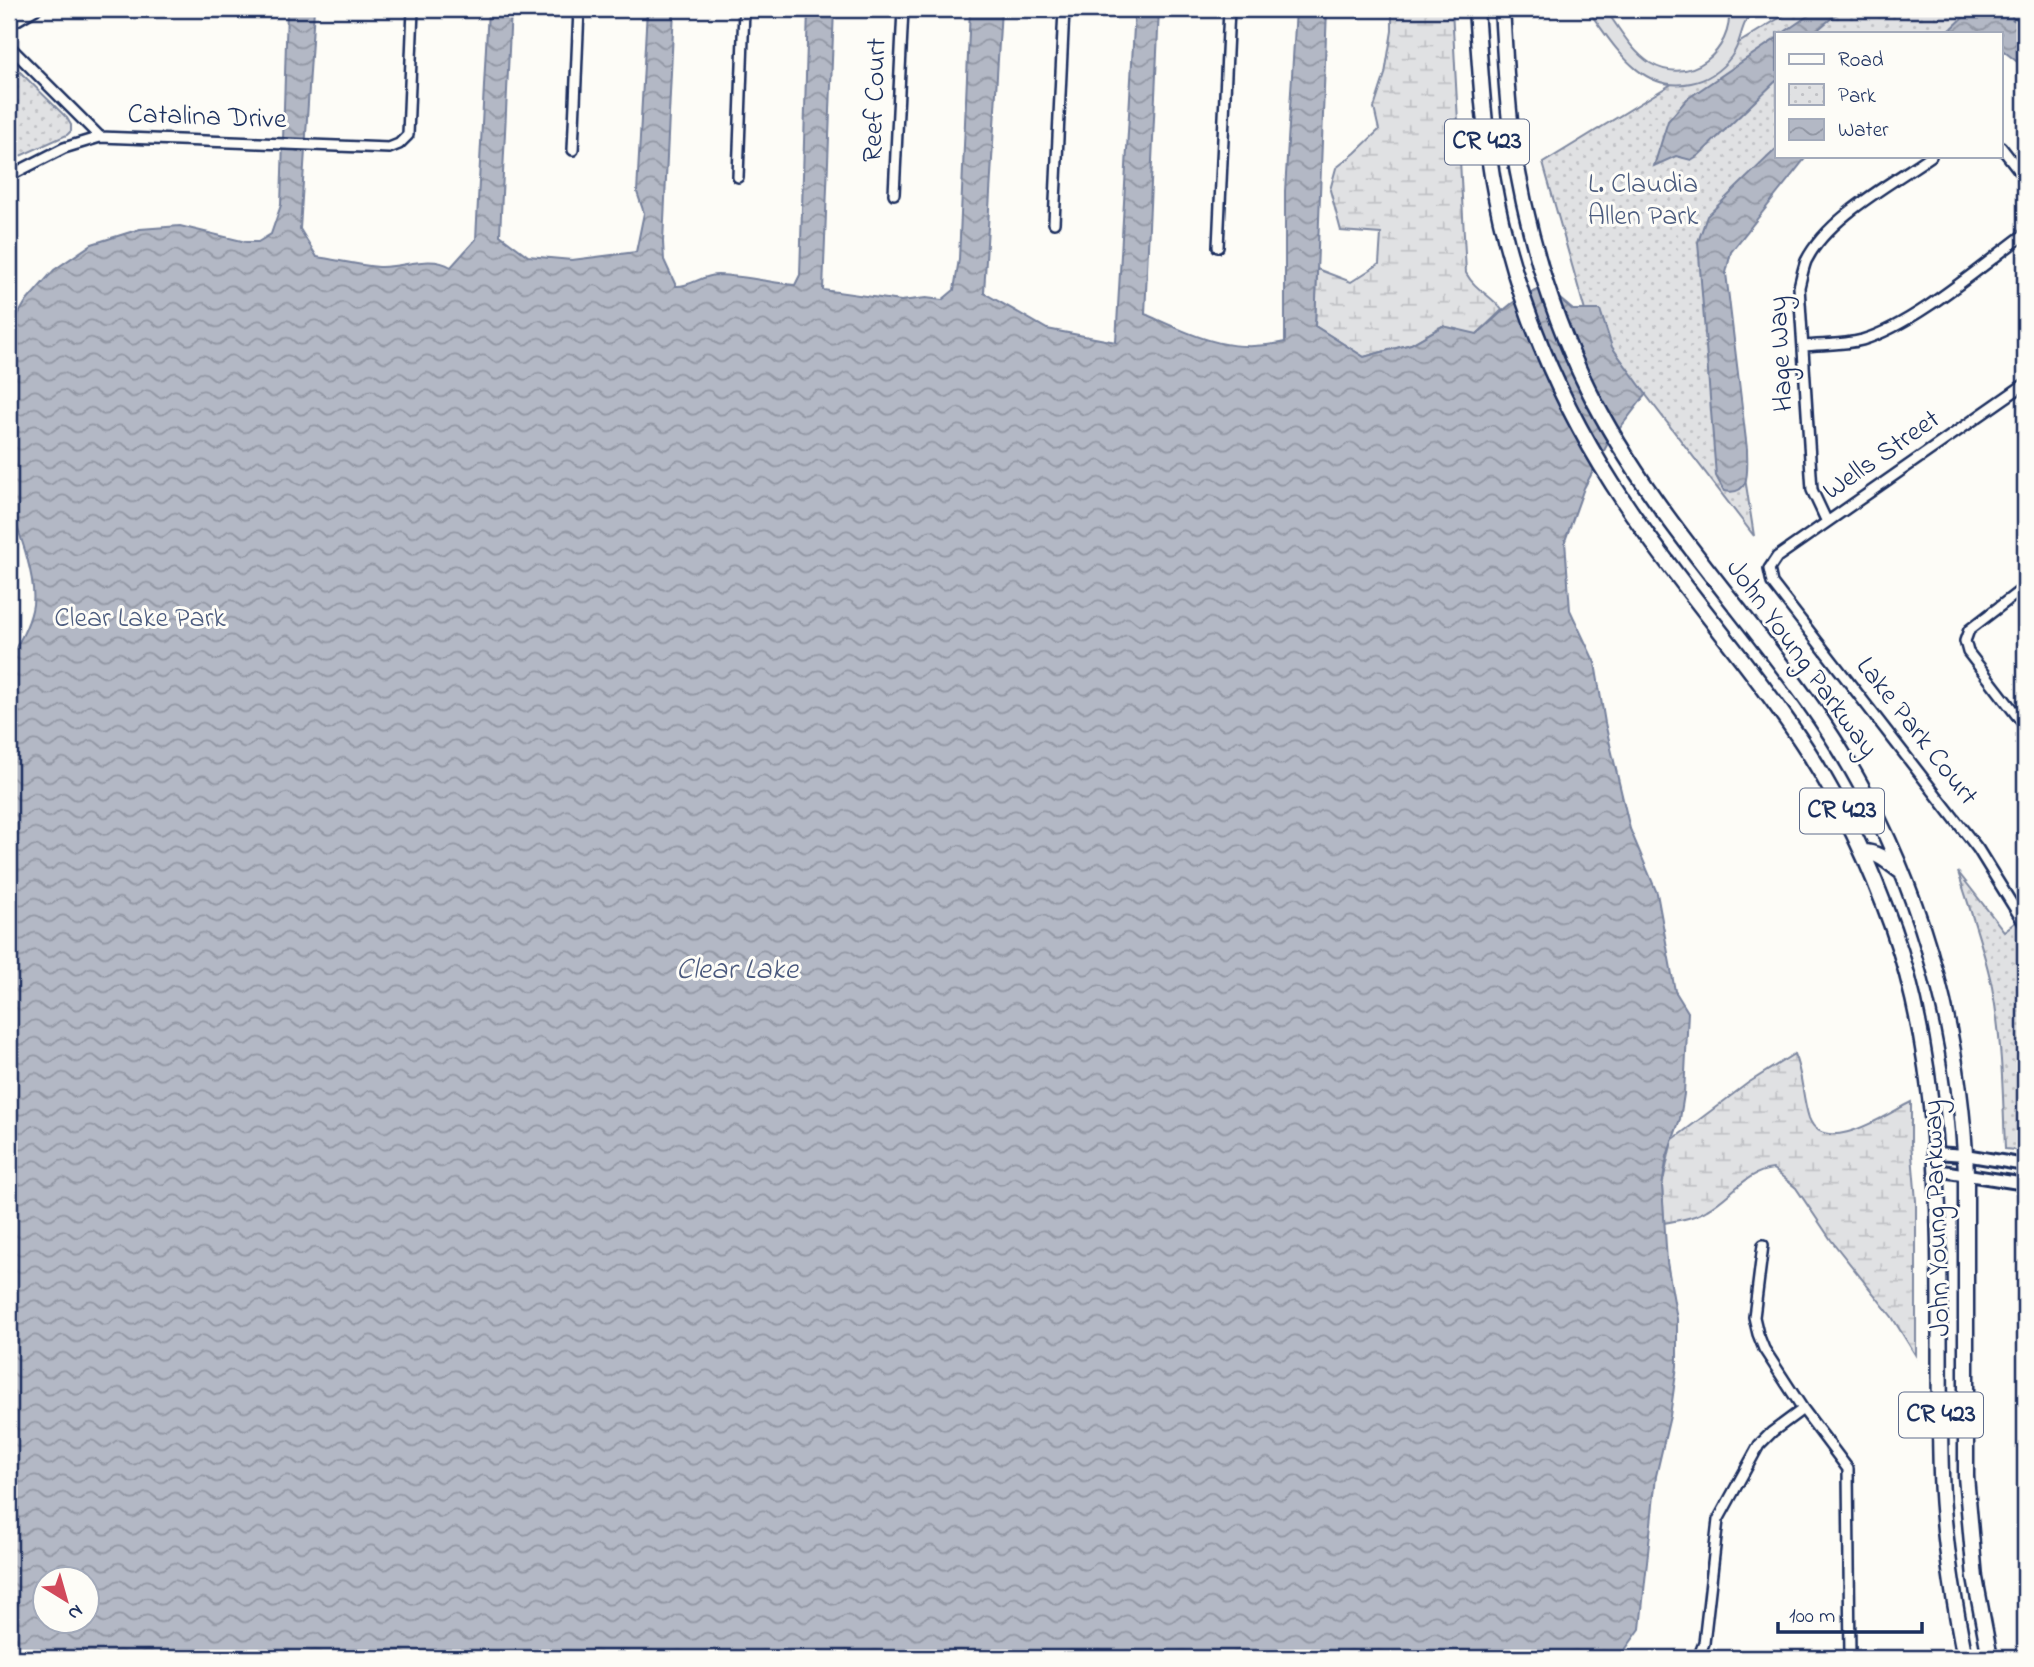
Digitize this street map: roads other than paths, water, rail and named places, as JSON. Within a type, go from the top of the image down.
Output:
[{"type":"main road","name":"John Young Parkway","points":[[1476,9],[1488,148],[1499,207],[1516,273],[1539,340],[1567,404],[1626,505],[1793,730],[1827,784],[1863,852],[1895,934],[1918,1016],[1932,1099],[1936,1153],[1941,1476],[1950,1576],[1965,1658]]},
{"type":"main road","name":"John Young Parkway","points":[[1502,9],[1512,136],[1523,201],[1540,265],[1587,387],[1647,491],[1789,675],[1833,737],[1871,803],[1903,874],[1924,930],[1943,998],[1955,1060],[1965,1155],[1967,1487],[1975,1578],[1990,1658]]},
{"type":"main road","points":[[1863,852],[1884,859],[1903,874]]},
{"type":"street","points":[[9,25],[36,9]]},
{"type":"street","name":"Catalina Drive","points":[[9,176],[64,148],[100,137],[388,148],[399,144],[408,135],[413,9]]},
{"type":"street","points":[[573,150],[579,9]]},
{"type":"street","points":[[738,177],[744,9]]},
{"type":"street","name":"Reef Court","points":[[894,194],[902,9]]},
{"type":"street","points":[[1054,223],[1064,9]]},
{"type":"street","points":[[1218,247],[1229,9]]},
{"type":"street","points":[[9,46],[100,137]]},
{"type":"street","points":[[2002,148],[2025,178]]},
{"type":"street","name":"Hage Way","points":[[1826,522],[1812,490],[1799,287],[1805,262],[1822,236],[1837,221],[1928,158]]},
{"type":"street","points":[[1803,346],[1861,341],[1892,328],[1919,312],[2025,234]]},
{"type":"street","name":"Wells Street","points":[[1769,569],[1777,557],[2025,384]]},
{"type":"street","name":"Lake Park Court","points":[[1769,569],[1772,583],[1978,849],[2025,925]]},
{"type":"street","points":[[2025,587],[1969,630],[1965,641],[1968,652],[2025,726]]},
{"type":"street","points":[[1936,1153],[2025,1165]]},
{"type":"street","points":[[1936,1170],[2025,1184]]},
{"type":"street","points":[[1763,1245],[1754,1317],[1758,1334],[1764,1349],[1803,1409],[1848,1469],[1850,1658]]},
{"type":"street","points":[[1698,1658],[1704,1643],[1718,1520],[1759,1446],[1772,1432],[1803,1409]]},
{"type":"water","name":"Clear Lake","points":[[287,9],[314,9],[300,229],[317,257],[379,267],[434,262],[451,267],[476,239],[488,9],[511,9],[500,235],[528,256],[572,260],[636,252],[644,213],[637,192],[647,9],[674,9],[664,260],[676,286],[718,275],[795,285],[800,275],[808,9],[834,9],[823,290],[901,301],[926,298],[942,300],[954,290],[959,259],[970,9],[1001,9],[984,293],[1047,329],[1116,342],[1135,9],[1159,9],[1145,314],[1197,336],[1229,345],[1285,342],[1285,191],[1296,9],[1327,9],[1315,326],[1364,357],[1411,344],[1443,326],[1477,334],[1515,301],[1546,287],[1573,310],[1600,310],[1612,347],[1646,394],[1607,445],[1584,488],[1565,541],[1570,610],[1595,663],[1605,723],[1630,829],[1657,893],[1675,991],[1688,1012],[1684,1094],[1680,1119],[1667,1156],[1662,1186],[1667,1262],[1677,1319],[1677,1366],[1670,1416],[1656,1476],[1640,1629],[1619,1658],[9,1658],[9,659],[28,623],[32,610],[33,586],[27,557],[9,505],[9,330],[25,303],[54,270],[92,244],[140,229],[180,226],[246,242],[258,242],[271,234],[281,205]]},
{"type":"water","points":[[1818,9],[1846,9],[1815,32],[1784,32]]},
{"type":"water","points":[[1957,9],[2010,9],[2013,20],[2023,20],[2025,68],[2002,50],[2002,32],[1948,32],[1967,14]]},
{"type":"water","points":[[1775,39],[1775,82],[1699,155],[1691,160],[1676,156],[1654,166],[1668,121],[1687,99]]},
{"type":"water","points":[[1775,150],[1775,158],[1805,158],[1731,252],[1726,273],[1747,449],[1746,480],[1744,486],[1733,492],[1724,491],[1716,476],[1698,242],[1707,216]]},
{"type":"park label","name":"L. Claudia Allen Park","points":[[1643,201]]},
{"type":"park label","name":"Clear Lake Park","points":[[140,619]]}]
